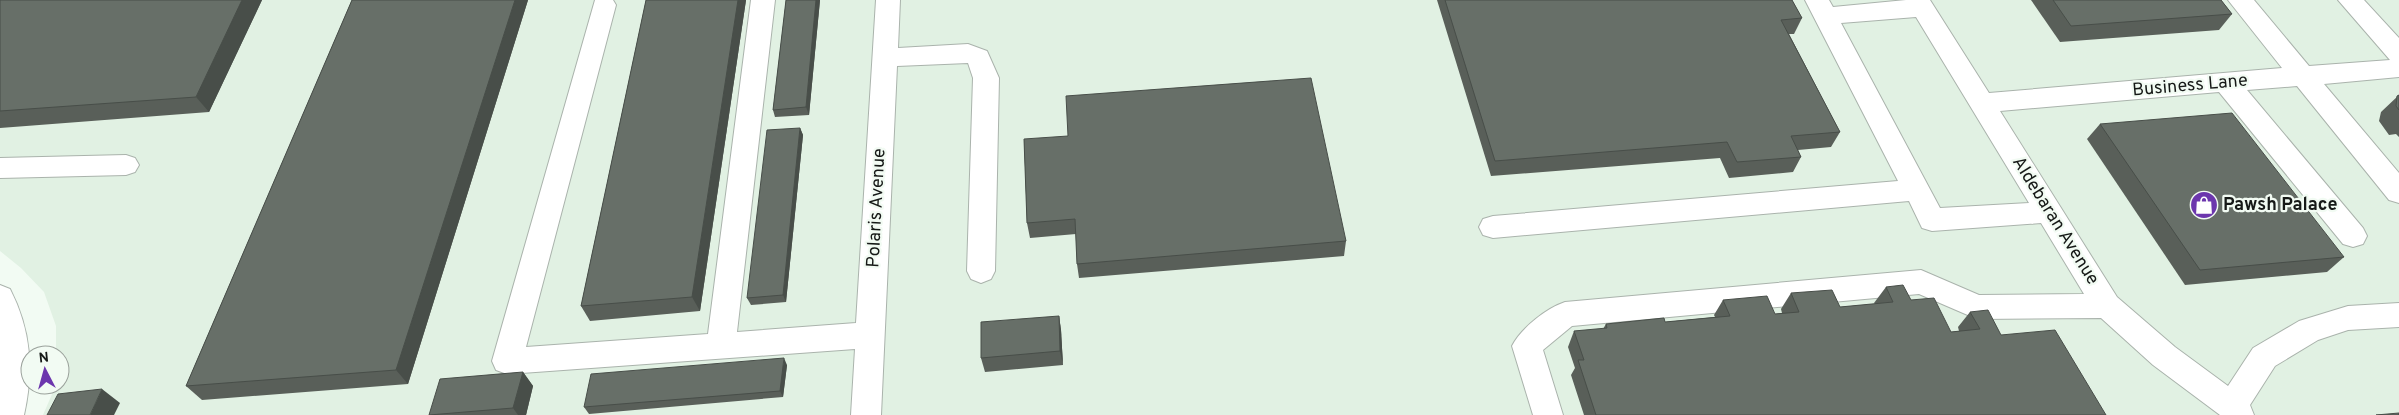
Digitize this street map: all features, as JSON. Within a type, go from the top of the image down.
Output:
[{"type":"street","points":[[721,346],[763,0]]},
{"type":"street","name":"Polaris Avenue","points":[[866,415],[888,0]]},
{"type":"street","points":[[2240,0],[2399,192]]},
{"type":"street","points":[[2350,0],[2399,54]]},
{"type":"street","points":[[1920,4],[1821,8],[1932,220],[2050,212]]},
{"type":"street","name":"Aldebaran Avenue","points":[[1920,4],[2107,306],[2228,412]]},
{"type":"street","points":[[604,5],[507,361],[870,335]]},
{"type":"street","points":[[885,58],[968,53],[978,57],[986,78],[981,271]]},
{"type":"street","name":"Business Lane","points":[[1982,103],[2399,68]]},
{"type":"street","points":[[2226,83],[2353,236]]},
{"type":"street","points":[[0,168],[126,164]]},
{"type":"street","points":[[1492,227],[1917,190]]},
{"type":"street","points":[[1548,415],[1527,346],[1565,314],[1921,282],[1977,307],[2107,306]]},
{"type":"street","points":[[0,297],[9,316],[17,352],[14,394],[9,415]]},
{"type":"street","points":[[2228,412],[2264,357],[2309,330],[2348,318],[2399,315]]},
{"type":"shaded area","points":[[0,0],[2399,0],[2399,415],[43,415],[52,395],[70,395],[70,345],[56,345],[56,326],[44,292],[21,268],[0,251]]},
{"type":"building","points":[[0,0],[242,0],[196,97],[0,111]]},
{"type":"building","points":[[352,0],[515,0],[396,370],[186,386]]},
{"type":"building","points":[[646,0],[738,0],[692,297],[581,306]]},
{"type":"building","points":[[786,0],[816,0],[806,107],[773,110]]},
{"type":"building","points":[[1445,0],[1792,0],[1802,18],[1781,20],[1840,132],[1791,136],[1801,157],[1737,162],[1727,142],[1495,161]]},
{"type":"building","points":[[2053,0],[2221,0],[2232,14],[2071,26]]},
{"type":"building","points":[[1311,78],[1346,241],[1077,264],[1075,219],[1027,223],[1024,139],[1068,136],[1066,96]]},
{"type":"building","points":[[2399,95],[2399,110],[2396,106],[2397,96]]},
{"type":"building","name":"Pawsh Palace","points":[[2232,113],[2344,257],[2200,270],[2100,124]]},
{"type":"building","points":[[800,128],[783,295],[747,298],[767,130]]},
{"type":"building","points":[[1903,285],[1911,300],[1934,298],[1951,332],[1980,329],[1970,312],[1988,310],[2001,335],[2055,330],[2106,415],[1596,415],[1578,360],[1584,360],[1574,331],[1607,328],[1606,324],[1664,318],[1665,322],[1730,316],[1723,300],[1767,296],[1775,314],[1799,312],[1791,293],[1832,290],[1840,307],[1893,302],[1886,287]]},
{"type":"building","points":[[1059,316],[1060,351],[981,358],[981,322]]},
{"type":"building","points":[[784,358],[780,391],[584,407],[591,374]]},
{"type":"building","points":[[523,372],[513,408],[429,415],[440,379]]},
{"type":"building","points":[[102,389],[90,415],[47,415],[57,395],[70,395],[70,393]]},
{"type":"building","points":[[2399,413],[2399,415],[2376,415]]},
{"type":"place","name":"Pawsh Palace","points":[[2204,205]]}]
